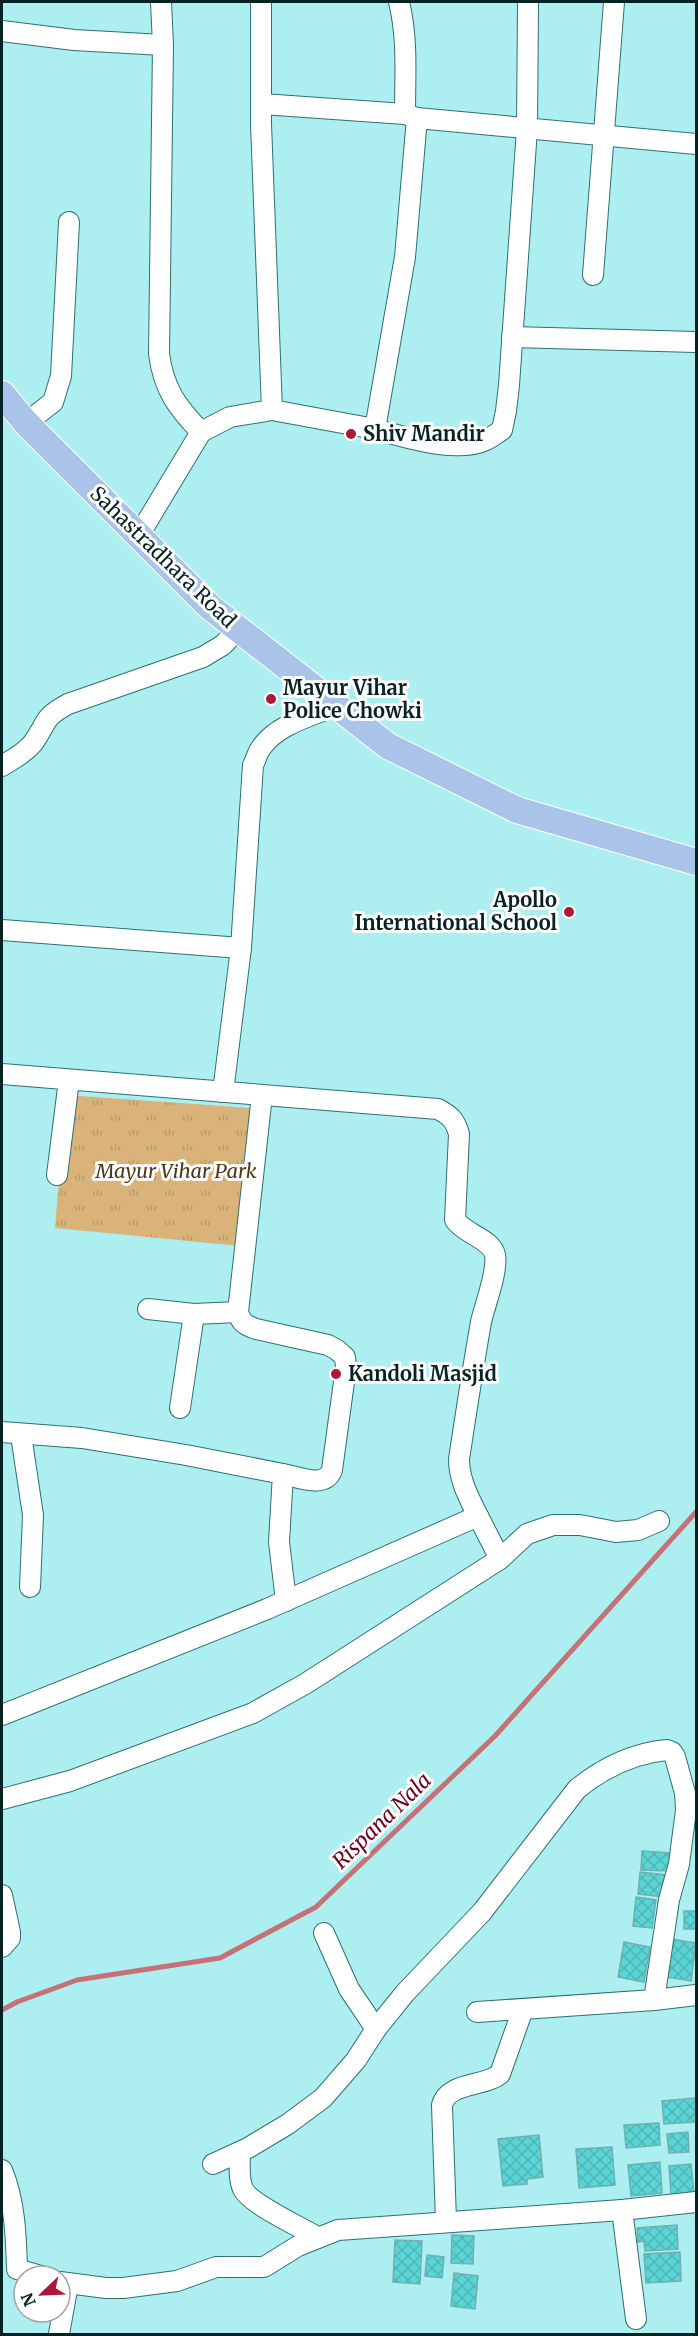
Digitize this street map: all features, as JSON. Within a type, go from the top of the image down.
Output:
[{"type":"main road","name":"Sahastradhara Road","points":[[2,394],[26,423],[210,607],[388,746],[517,810],[696,862]]},
{"type":"street","points":[[161,2],[163,45],[159,354],[161,373],[168,391],[180,410],[201,432]]},
{"type":"street","points":[[261,2],[272,410]]},
{"type":"street","points":[[375,429],[405,257],[411,116],[403,19],[399,2]]},
{"type":"street","points":[[139,535],[201,432],[230,417],[272,410],[375,429],[414,439],[462,445],[485,441],[502,430],[506,411],[527,129],[528,2]]},
{"type":"street","points":[[593,275],[614,2]]},
{"type":"street","points":[[2,31],[74,40],[163,45]]},
{"type":"street","points":[[262,104],[696,144]]},
{"type":"street","points":[[26,423],[53,402],[61,376],[69,222]]},
{"type":"street","points":[[512,337],[696,342]]},
{"type":"street","points":[[2,766],[21,755],[33,742],[45,719],[60,708],[203,657],[223,645],[238,629]]},
{"type":"street","points":[[223,1092],[241,948],[253,765],[260,748],[270,737],[290,724],[336,706]]},
{"type":"street","points":[[2,930],[241,948]]},
{"type":"street","points":[[2,1074],[438,1110],[450,1115],[456,1121],[459,1134],[455,1220],[462,1230],[489,1243],[495,1254],[495,1265],[481,1321],[459,1470],[465,1489],[500,1559]]},
{"type":"street","points":[[57,1175],[69,1080]]},
{"type":"street","points":[[30,1587],[33,1515],[11,1434],[82,1438],[321,1481],[329,1477],[346,1367],[345,1357],[328,1345],[247,1326],[242,1323],[238,1312],[262,1095]]},
{"type":"street","points":[[148,1309],[194,1314],[238,1312]]},
{"type":"street","points":[[180,1408],[194,1314]]},
{"type":"street","points":[[283,1474],[279,1542],[286,1601]]},
{"type":"street","points":[[2,1716],[286,1601],[478,1516]]},
{"type":"street","points":[[2,1799],[70,1781],[253,1713],[305,1684],[500,1559],[527,1534],[553,1525],[580,1525],[616,1532],[638,1530],[659,1521]]},
{"type":"street","points":[[213,2164],[240,2152],[288,2124],[323,2098],[356,2060],[375,2029],[432,1963],[482,1912],[577,1789],[596,1774],[626,1759],[667,1750],[675,1756],[685,1793],[686,1810],[679,1864],[669,1900],[654,2000]]},
{"type":"street","points":[[2,1894],[10,1938],[2,1947]]},
{"type":"street","points":[[324,1933],[349,1989],[375,2029]]},
{"type":"street","points":[[477,2012],[696,1995]]},
{"type":"street","points":[[446,2221],[442,2105],[444,2099],[454,2091],[493,2080],[500,2074],[522,2009]]},
{"type":"street","points":[[240,2152],[240,2178],[243,2190],[254,2201],[317,2237]]},
{"type":"street","points":[[2,2170],[10,2195],[16,2238],[9,2269]]},
{"type":"street","points":[[72,2284],[123,2288],[177,2281],[216,2267],[264,2267],[317,2237],[338,2230],[622,2210],[696,2202]]},
{"type":"street","points":[[622,2210],[636,2319]]},
{"type":"green space","name":"Mayur Vihar Park","points":[[66,1095],[250,1108],[240,1246],[55,1228]]},
{"type":"building","points":[[642,1851],[670,1853],[669,1871],[641,1870]]},
{"type":"building","points":[[640,1872],[667,1875],[664,1897],[638,1894]]},
{"type":"building","points":[[636,1897],[656,1900],[652,1928],[633,1926]]},
{"type":"building","points":[[684,1911],[696,1911],[696,1929],[684,1929]]},
{"type":"building","points":[[672,1939],[696,1943],[691,1981],[666,1977]]},
{"type":"building","points":[[624,1942],[650,1947],[644,1982],[618,1977]]},
{"type":"building","points":[[695,2098],[696,2122],[664,2124],[662,2101]]},
{"type":"building","points":[[659,2123],[660,2145],[626,2148],[624,2125]]},
{"type":"building","points":[[688,2132],[689,2152],[669,2153],[667,2134]]},
{"type":"building","points":[[539,2135],[543,2177],[527,2179],[527,2184],[503,2186],[498,2139]]},
{"type":"building","points":[[612,2147],[615,2185],[579,2188],[576,2149]]},
{"type":"building","points":[[660,2162],[662,2193],[631,2196],[628,2165]]},
{"type":"building","points":[[691,2164],[694,2193],[671,2195],[669,2166]]},
{"type":"building","points":[[677,2225],[678,2249],[645,2251],[644,2241],[638,2242],[637,2228]]},
{"type":"building","points":[[452,2235],[474,2236],[473,2264],[451,2263]]},
{"type":"building","points":[[395,2240],[422,2241],[420,2284],[393,2282]]},
{"type":"building","points":[[680,2252],[681,2281],[646,2283],[644,2254]]},
{"type":"building","points":[[427,2255],[444,2257],[442,2278],[425,2276]]},
{"type":"building","points":[[454,2273],[478,2276],[475,2309],[451,2306]]},
{"type":"waterway","name":"Rispana Nala","points":[[2,2010],[17,2002],[77,1980],[220,1958],[316,1907],[495,1736],[696,1512]]},
{"type":"place","name":"Shiv Mandir","points":[[351,434]]},
{"type":"place","name":"Mayur Vihar Police Chowki","points":[[271,699]]},
{"type":"place","name":"Apollo International School","points":[[569,912]]},
{"type":"place","name":"Kandoli Masjid","points":[[336,1374]]}]
